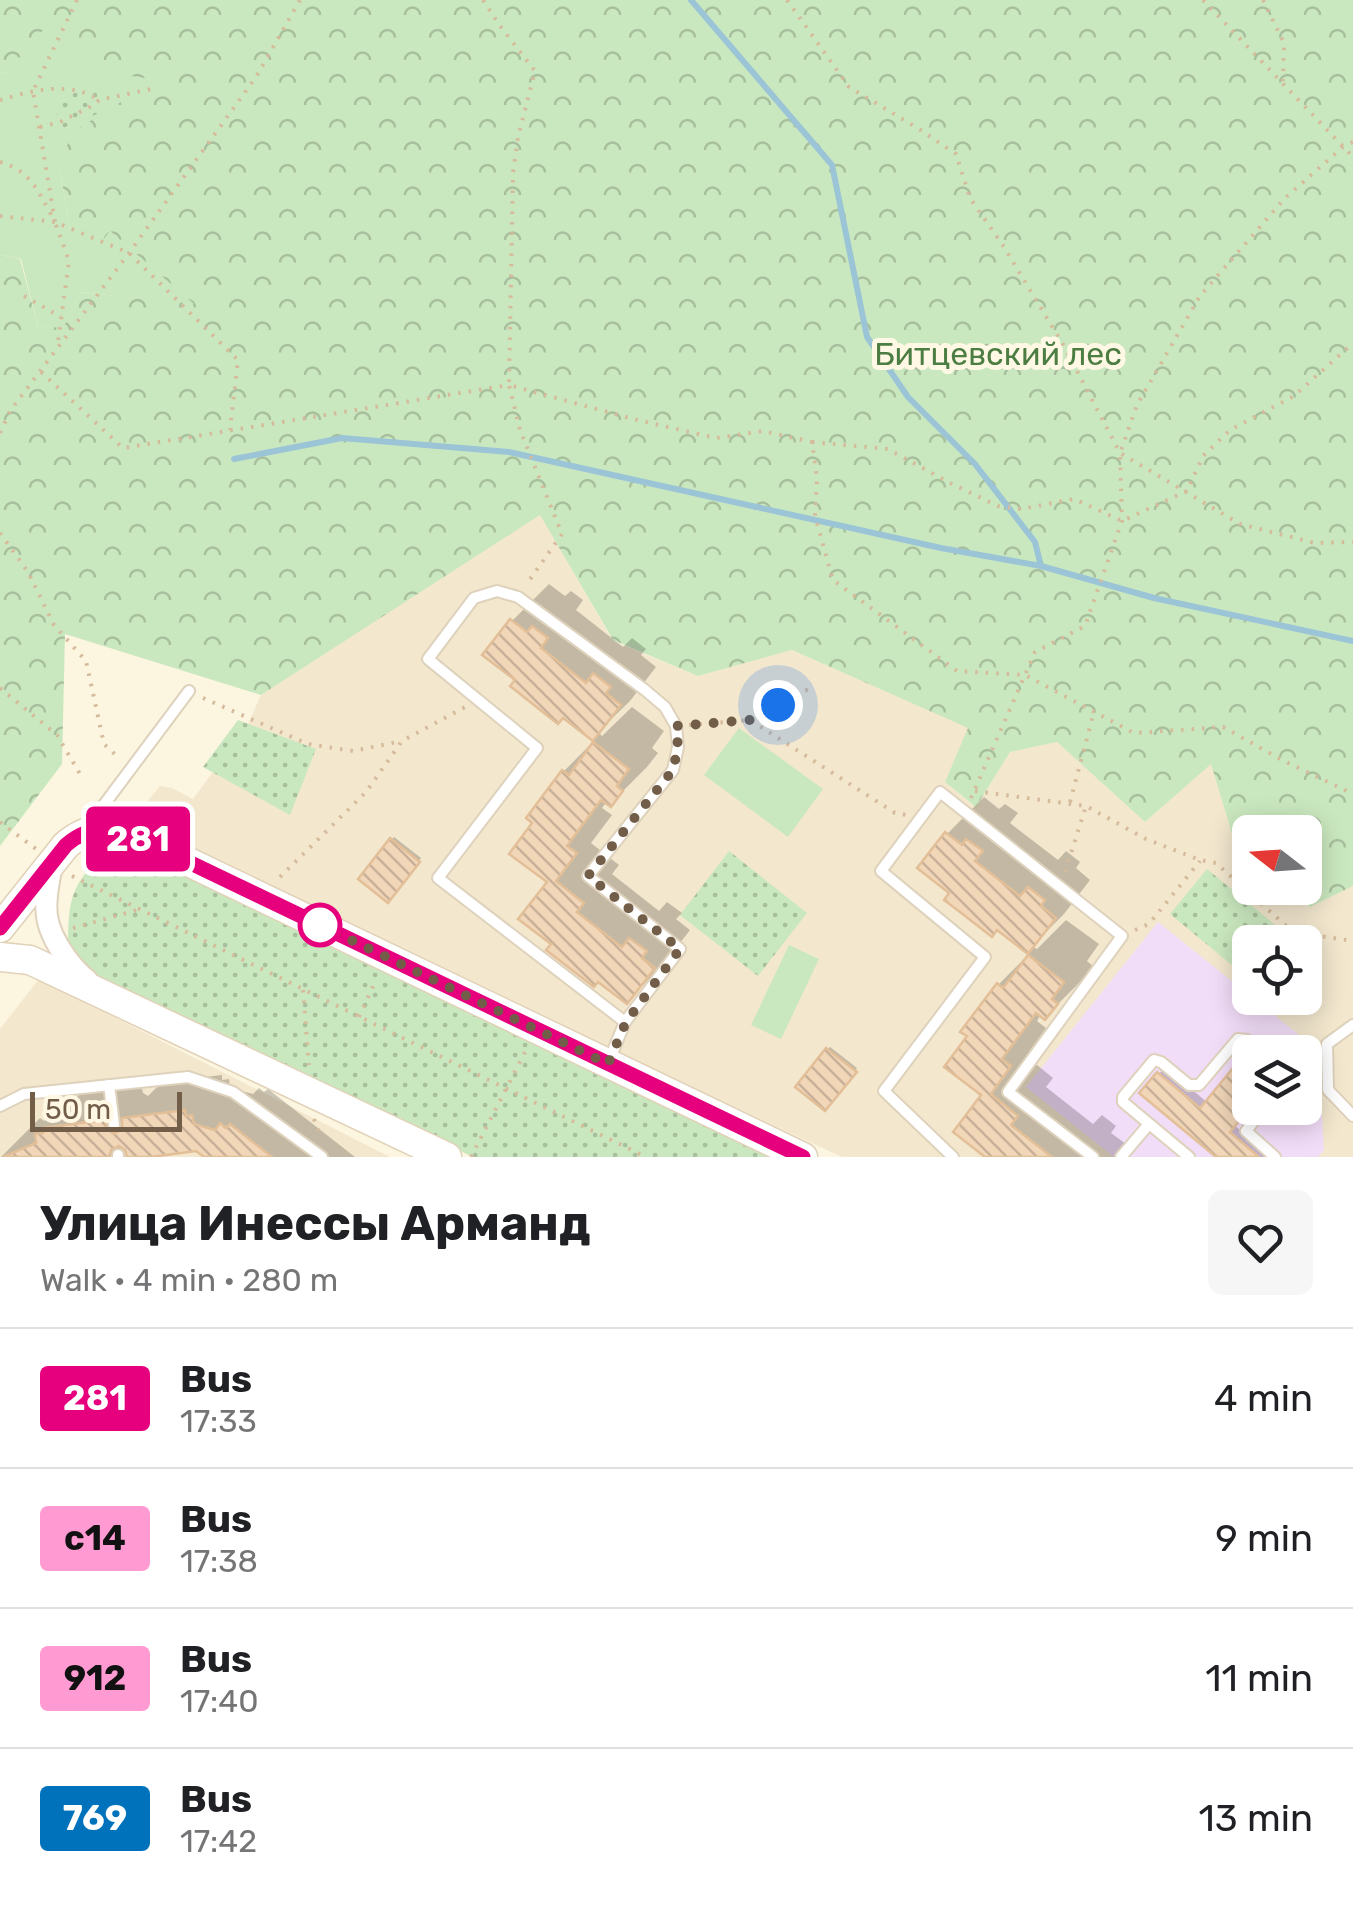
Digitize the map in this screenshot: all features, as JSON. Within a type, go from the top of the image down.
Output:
[{"type":"street","points":[[0,928],[79,834],[98,828],[116,830],[803,1157]]},
{"type":"street","points":[[52,862],[46,902],[52,938],[76,972],[117,1001]]},
{"type":"street","points":[[0,957],[30,960],[439,1155]]},
{"type":"lane","points":[[608,1064],[626,1022],[680,949],[588,876],[673,770],[678,747],[676,726],[666,707],[518,596],[497,591],[474,598],[428,659],[537,748],[438,878],[626,1022]]},
{"type":"lane","points":[[98,828],[103,806],[189,691]]},
{"type":"lane","points":[[953,1157],[884,1091],[985,957],[881,872],[940,792],[1122,936],[1008,1092],[1093,1157]]},
{"type":"lane","points":[[1353,1025],[1327,1044],[1327,1060],[1328,1090],[1353,1116]]},
{"type":"lane","points":[[1189,1157],[1122,1100],[1151,1062],[1161,1062],[1195,1086],[1232,1047]]},
{"type":"lane","points":[[0,1106],[24,1094],[188,1077],[234,1092],[322,1157]]},
{"type":"lane","points":[[110,1085],[114,1125]]},
{"type":"lane","points":[[1122,1157],[1149,1124]]},
{"type":"lane","points":[[1251,1125],[1246,1131],[1275,1157]]},
{"type":"path","points":[[55,222],[33,91],[78,0]]},
{"type":"path","points":[[0,433],[10,412],[130,254],[256,77],[300,0]]},
{"type":"path","points":[[483,0],[535,71],[513,173],[509,385],[520,430],[562,534],[518,596]]},
{"type":"path","points":[[788,0],[848,87],[956,154],[970,198],[1064,348],[1120,452],[1240,524],[1315,543],[1353,542]]},
{"type":"path","points":[[1203,0],[1353,157]]},
{"type":"path","points":[[1263,0],[1284,43],[1283,82]]},
{"type":"path","points":[[0,100],[49,88],[92,95],[99,100]]},
{"type":"path","points":[[40,127],[60,122],[99,100],[156,88]]},
{"type":"path","points":[[964,811],[1035,652],[1085,626],[1122,521],[1120,452],[1136,405],[1200,296],[1285,198],[1343,146],[1353,142]]},
{"type":"path","points":[[0,162],[31,178],[70,260],[58,346]]},
{"type":"path","points":[[0,216],[55,222],[130,254],[238,360],[230,430]]},
{"type":"path","points":[[24,296],[61,317]]},
{"type":"path","points":[[1122,521],[1187,490],[1204,456],[1230,430],[1294,396],[1353,343]]},
{"type":"path","points":[[41,372],[123,448],[509,385],[716,438],[764,431],[812,442],[888,449],[998,506],[1021,509],[1074,499],[1122,521]]},
{"type":"path","points":[[812,442],[817,478],[815,516],[833,580],[957,671],[1025,675],[1134,734],[1223,726],[1353,794]]},
{"type":"path","points":[[0,533],[28,572],[54,625],[86,660],[104,744],[130,769]]},
{"type":"path","points":[[0,688],[57,735],[80,774]]},
{"type":"path","points":[[676,726],[750,720],[806,690],[812,694]]},
{"type":"path","points":[[189,691],[308,744],[353,750],[402,741],[478,700]]},
{"type":"path","points":[[1070,802],[1094,712]]},
{"type":"path","points":[[750,720],[896,813],[922,817]]},
{"type":"path","points":[[275,882],[366,792],[402,741]]},
{"type":"path","points":[[975,791],[1086,806],[1146,839],[1200,860],[1216,862],[1293,932],[1353,941]]},
{"type":"path","points":[[1060,886],[1086,806]]},
{"type":"path","points":[[0,822],[74,877],[646,1157]]},
{"type":"path","points":[[1122,936],[1149,924],[1200,860]]},
{"type":"path","points":[[64,931],[141,909]]},
{"type":"path","points":[[303,989],[311,1111],[322,1142]]},
{"type":"path","points":[[471,1157],[537,1030]]},
{"type":"shaded area","points":[[540,514],[613,641],[698,676],[792,650],[969,728],[945,782],[976,807],[1010,752],[1057,742],[1145,822],[1211,763],[1232,834],[1232,905],[1310,907],[1322,905],[1322,901],[1353,886],[1353,1157],[842,1157],[159,838],[142,808],[160,786],[193,799],[248,724],[261,695]]},
{"type":"shaded area","points":[[1158,922],[1232,981],[1232,1015],[1274,1015],[1299,1035],[1232,1035],[1232,1125],[1322,1125],[1322,1117],[1324,1150],[1318,1157],[1114,1157],[1026,1087]]},
{"type":"shaded area","points":[[39,979],[390,1157],[0,1157],[0,1029]]},
{"type":"green space","name":"Битцевский лес","points":[[0,0],[1353,0],[1353,886],[1322,901],[1322,815],[1232,815],[1232,834],[1211,764],[1145,822],[1057,742],[1010,752],[976,807],[945,782],[968,728],[792,650],[698,676],[613,640],[540,515],[261,695],[65,634],[62,764],[0,846],[0,255],[20,259],[38,326],[63,328],[81,292],[194,304],[110,231],[93,253],[72,244],[60,169],[71,133],[156,80],[95,70],[43,30],[7,72],[0,74]]},
{"type":"green space","points":[[43,29],[95,69],[157,80],[60,169],[72,243],[93,252],[109,230],[196,305],[81,292],[63,329],[38,326],[21,259],[0,255],[0,74],[7,72]]},
{"type":"green space","points":[[93,85],[104,111],[63,128],[52,103]]},
{"type":"green space","points":[[238,720],[316,749],[290,815],[203,767]]},
{"type":"green space","points":[[739,728],[823,789],[788,837],[704,775]]},
{"type":"green space","points":[[729,851],[807,913],[758,976],[680,915]]},
{"type":"green space","points":[[103,852],[128,852],[151,859],[773,1157],[473,1157],[91,973],[68,948],[69,918],[77,886]]},
{"type":"green space","points":[[1207,869],[1232,890],[1232,905],[1251,905],[1275,925],[1232,925],[1232,965],[1170,914]]},
{"type":"green space","points":[[789,945],[819,959],[781,1039],[751,1025]]},
{"type":"building","points":[[510,619],[527,632],[532,626],[548,638],[541,648],[586,683],[593,673],[611,687],[606,693],[621,705],[593,741],[563,718],[558,724],[510,686],[515,680],[482,655]]},
{"type":"building","points":[[593,742],[629,769],[617,786],[623,791],[611,807],[601,800],[567,846],[577,853],[556,881],[584,903],[577,912],[622,947],[629,938],[647,951],[642,958],[655,968],[627,1004],[598,982],[594,987],[546,950],[551,944],[518,919],[547,882],[509,854],[532,823],[526,818],[562,770],[569,775]]},
{"type":"building","points":[[945,832],[962,845],[966,839],[983,851],[975,861],[1020,896],[1028,887],[1045,900],[1041,906],[1056,918],[1028,954],[997,930],[992,937],[944,900],[949,893],[917,868]]},
{"type":"building","points":[[390,838],[420,862],[388,903],[358,879]]},
{"type":"building","points":[[1028,955],[1064,982],[1052,999],[1058,1004],[1045,1020],[1036,1013],[1002,1059],[1011,1066],[991,1094],[1018,1116],[1011,1125],[1052,1157],[985,1157],[953,1132],[981,1095],[944,1067],[967,1036],[960,1032],[997,983],[1003,988]]},
{"type":"building","points":[[826,1048],[857,1072],[825,1111],[795,1087]]},
{"type":"building","points":[[1232,1069],[1232,1125],[1236,1125],[1230,1132],[1259,1157],[1216,1157],[1139,1093],[1157,1072],[1200,1108]]},
{"type":"building","points":[[185,1110],[186,1116],[192,1115],[194,1124],[215,1130],[220,1123],[226,1128],[230,1124],[272,1157],[204,1157],[196,1151],[127,1157],[119,1146],[111,1150],[109,1157],[3,1157],[36,1143],[35,1134],[43,1133],[42,1128],[105,1120],[107,1129],[114,1134],[122,1129],[122,1118]]},
{"type":"waterway","points":[[691,0],[832,165],[867,337],[908,397],[975,464],[1035,542],[1041,566],[1154,598],[1353,641]]},
{"type":"waterway","points":[[234,459],[342,438],[509,452],[941,548],[1041,566]]},
{"type":"bus line","name":"281","points":[[0,928],[79,834],[98,828],[116,830],[803,1157]]},
{"type":"route","points":[[320,925],[608,1064],[626,1022],[680,949],[588,876],[673,770],[678,747],[676,726],[750,720],[778,705]]}]
